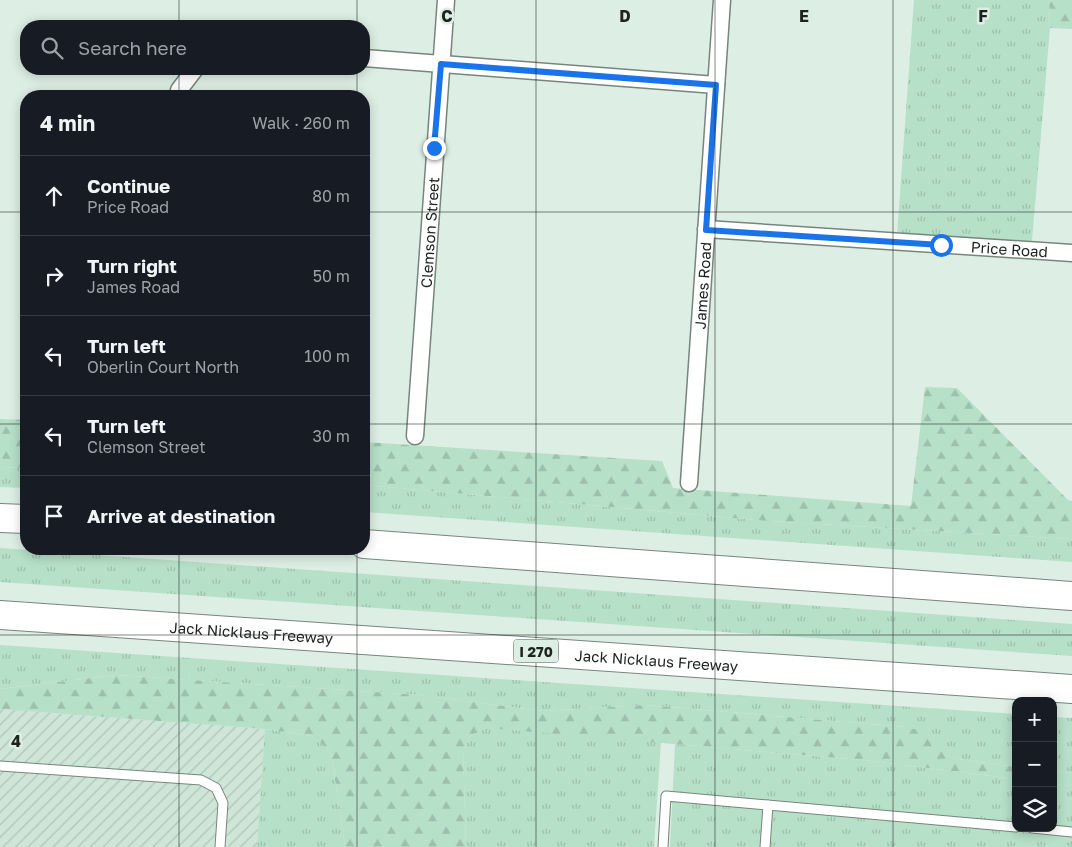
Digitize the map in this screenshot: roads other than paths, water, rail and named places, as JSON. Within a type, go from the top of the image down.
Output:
[{"type":"highway","points":[[0,518],[20,519]]},
{"type":"highway","points":[[370,544],[1072,596]]},
{"type":"highway","name":"Jack Nicklaus Freeway","points":[[0,615],[1072,689]]},
{"type":"street","name":"Clemson Street","points":[[415,436],[446,0]]},
{"type":"street","name":"James Road","points":[[689,483],[722,0]]},
{"type":"street","points":[[370,58],[716,85]]},
{"type":"street","points":[[179,90],[190,75]]},
{"type":"street","name":"Price Road","points":[[706,230],[1072,253]]},
{"type":"lane","points":[[0,766],[201,780],[216,788],[223,803],[220,847]]},
{"type":"lane","points":[[663,847],[666,796],[1012,827]]},
{"type":"lane","points":[[765,847],[768,805]]},
{"type":"lane","points":[[1057,830],[1072,832]]}]
